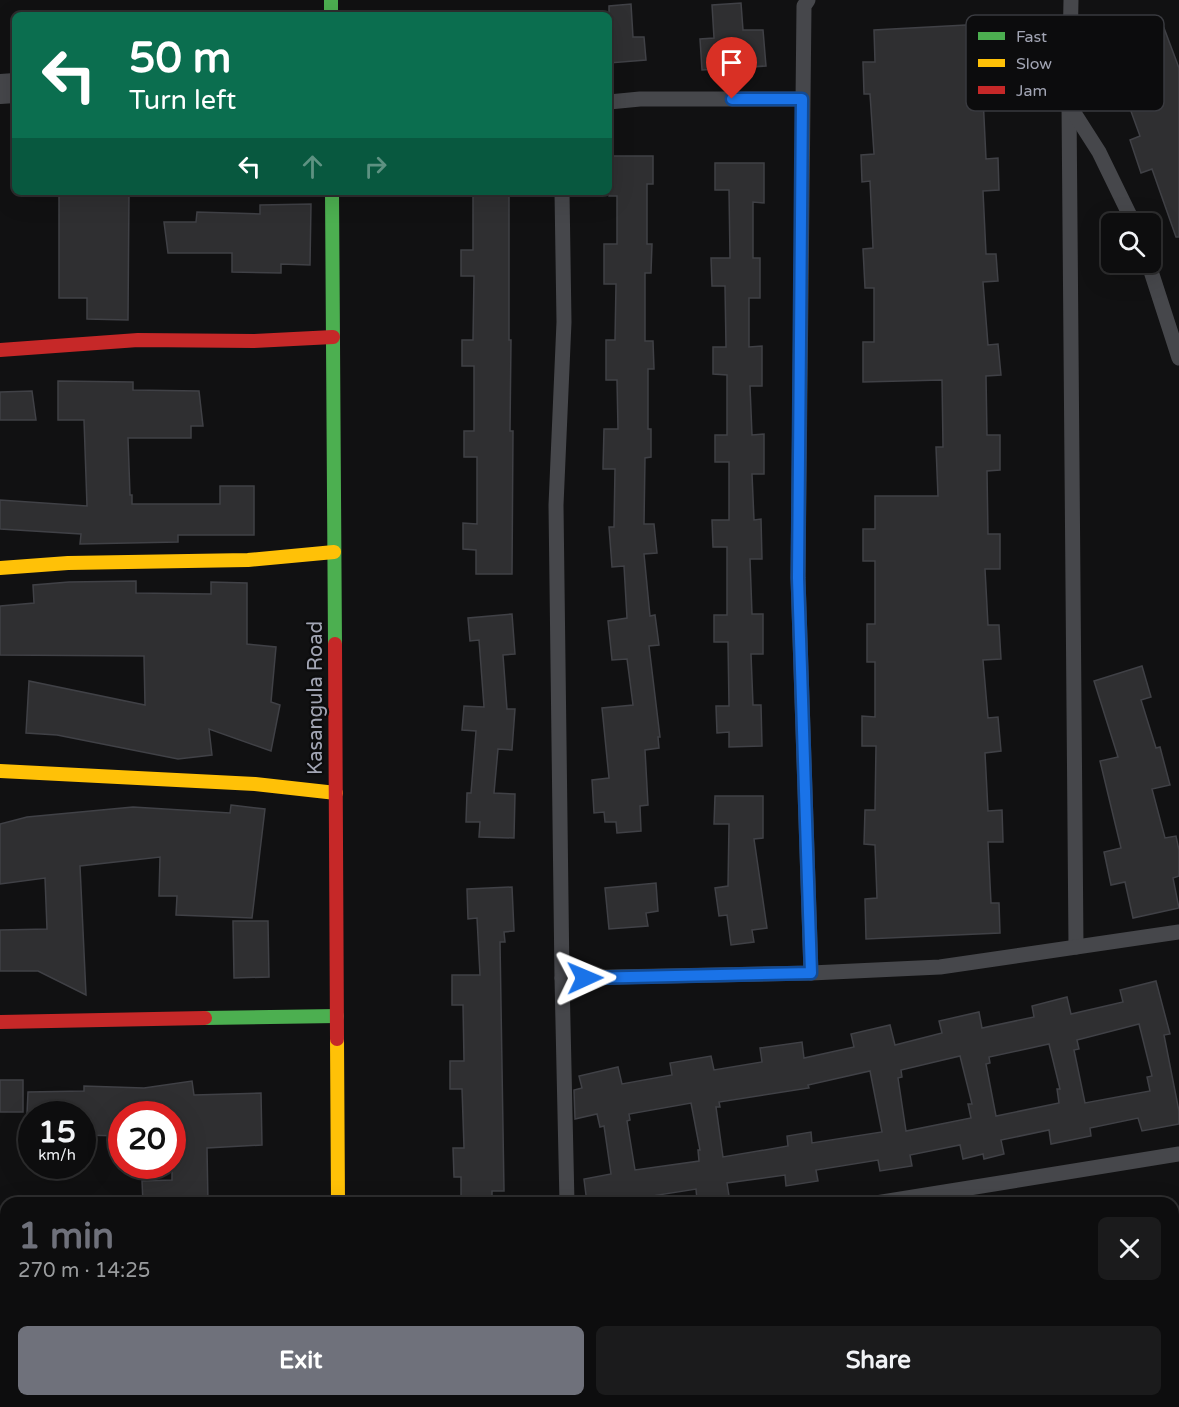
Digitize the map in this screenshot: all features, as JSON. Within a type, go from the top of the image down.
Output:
[{"type":"street","name":"Kasangula Road","points":[[332,195],[338,1197]]},
{"type":"street","points":[[0,350],[138,340],[254,341],[333,337]]},
{"type":"street","points":[[0,568],[68,563],[248,560],[334,552]]},
{"type":"street","points":[[0,771],[255,784],[336,793]]},
{"type":"street","points":[[0,1022],[337,1016]]},
{"type":"lane","points":[[808,0],[804,6],[802,99],[798,578],[811,973]]},
{"type":"lane","points":[[1071,0],[1071,15]]},
{"type":"lane","points":[[612,102],[640,99],[802,99]]},
{"type":"lane","points":[[1069,111],[1076,947]]},
{"type":"lane","points":[[1073,111],[1099,152],[1129,213]]},
{"type":"lane","points":[[562,195],[564,322],[556,516],[567,1197]]},
{"type":"lane","points":[[1152,273],[1179,358]]},
{"type":"lane","points":[[562,978],[811,973],[940,967],[1179,932]]},
{"type":"lane","points":[[913,1197],[1179,1154]]},
{"type":"building","points":[[741,3],[743,30],[763,30],[766,66],[702,70],[700,39],[714,38],[712,5]]},
{"type":"building","points":[[631,4],[633,37],[644,37],[646,60],[612,63],[612,12],[609,12],[609,6]]},
{"type":"building","points":[[966,25],[966,111],[984,111],[986,159],[998,158],[999,190],[983,191],[986,254],[996,254],[998,281],[983,282],[988,345],[998,344],[1001,375],[986,376],[987,435],[1000,435],[1000,470],[987,471],[988,534],[1000,534],[1000,569],[985,569],[988,625],[999,625],[1001,659],[983,660],[988,718],[998,717],[1001,751],[985,753],[988,811],[1002,810],[1003,842],[988,842],[991,903],[999,903],[1000,933],[866,939],[865,899],[877,898],[875,845],[864,844],[865,810],[875,810],[876,746],[862,746],[862,716],[875,717],[875,662],[867,662],[867,624],[875,624],[875,561],[863,561],[863,529],[875,529],[875,496],[938,496],[936,447],[943,447],[942,380],[863,382],[863,342],[874,342],[874,288],[865,288],[863,249],[873,248],[870,181],[862,182],[861,155],[874,154],[870,94],[864,94],[863,62],[875,62],[874,30]]},
{"type":"building","points":[[1164,28],[1179,68],[1179,237],[1176,237],[1152,169],[1141,173],[1130,140],[1140,136],[1131,111],[1164,111]]},
{"type":"building","points":[[612,156],[653,156],[653,184],[647,184],[647,244],[652,244],[651,273],[645,273],[645,341],[653,341],[654,369],[648,369],[648,429],[651,429],[651,457],[645,458],[644,524],[654,524],[657,553],[644,554],[650,616],[655,615],[659,645],[649,646],[660,737],[658,737],[659,748],[645,750],[648,805],[640,806],[641,831],[617,833],[616,822],[605,822],[604,812],[594,813],[592,780],[609,778],[602,708],[633,705],[627,659],[612,660],[608,621],[627,618],[624,566],[612,567],[609,527],[614,527],[615,469],[603,469],[604,429],[618,429],[617,380],[606,380],[606,340],[615,340],[616,284],[604,284],[604,244],[617,244],[617,196],[609,196],[612,195]]},
{"type":"building","points":[[715,163],[764,163],[764,203],[753,202],[753,258],[760,258],[760,298],[749,298],[749,347],[762,346],[762,386],[750,386],[752,435],[764,434],[764,474],[752,474],[754,520],[761,519],[762,559],[750,559],[752,614],[763,614],[763,654],[751,654],[753,705],[761,705],[762,746],[729,747],[729,732],[717,733],[716,706],[729,706],[728,642],[714,642],[714,615],[727,615],[727,547],[713,547],[712,520],[729,520],[729,462],[715,462],[715,435],[727,435],[727,375],[713,374],[713,347],[726,347],[725,286],[712,286],[711,258],[730,258],[729,190],[715,190]]},
{"type":"building","points":[[59,195],[129,195],[128,320],[87,319],[87,298],[59,298]]},
{"type":"building","points":[[473,195],[509,195],[510,431],[513,431],[512,574],[476,574],[476,550],[463,549],[463,523],[477,524],[477,457],[464,457],[464,431],[474,431],[474,366],[462,366],[462,340],[473,340],[474,276],[461,276],[461,250],[473,250]]},
{"type":"building","points":[[311,204],[310,265],[281,264],[281,273],[232,272],[232,253],[168,253],[164,222],[196,222],[197,212],[260,214],[260,205]]},
{"type":"building","points":[[58,381],[133,382],[133,390],[199,391],[203,426],[191,426],[191,438],[128,438],[132,504],[220,504],[220,486],[254,486],[254,535],[178,535],[178,542],[80,544],[81,534],[0,529],[0,500],[87,506],[84,420],[58,420]]},
{"type":"building","points":[[32,391],[36,420],[0,420],[0,392]]},
{"type":"building","points":[[136,581],[136,593],[211,594],[211,582],[247,583],[247,644],[276,647],[271,702],[280,705],[271,751],[209,729],[212,755],[178,759],[57,735],[26,733],[29,681],[145,705],[144,656],[0,655],[0,606],[34,603],[33,585]]},
{"type":"building","points":[[512,614],[515,654],[503,655],[507,709],[515,709],[512,750],[498,749],[494,793],[515,794],[514,838],[479,837],[480,822],[466,822],[467,793],[471,793],[476,731],[462,730],[464,706],[484,707],[479,640],[470,641],[468,618]]},
{"type":"building","points":[[1142,666],[1151,697],[1141,700],[1156,748],[1160,747],[1170,785],[1152,789],[1165,838],[1176,836],[1179,850],[1179,876],[1173,878],[1179,908],[1133,918],[1125,882],[1111,885],[1104,852],[1121,848],[1100,761],[1118,757],[1094,681]]},
{"type":"building","points":[[715,796],[763,796],[763,838],[754,839],[767,928],[752,930],[754,942],[731,945],[727,915],[719,916],[715,888],[728,886],[729,824],[714,824]]},
{"type":"building","points":[[231,805],[265,809],[252,918],[176,915],[177,896],[159,896],[160,857],[80,866],[86,995],[38,971],[0,971],[0,930],[47,929],[45,878],[0,884],[0,824],[27,817],[133,807],[230,813]]},
{"type":"building","points":[[656,883],[658,911],[646,913],[648,926],[609,929],[605,888]]},
{"type":"building","points":[[512,887],[514,931],[504,932],[505,942],[500,942],[504,1191],[492,1191],[492,1197],[461,1197],[461,1177],[454,1177],[453,1148],[464,1148],[462,1089],[450,1089],[450,1061],[464,1061],[463,1005],[452,1005],[452,975],[480,975],[477,918],[468,919],[467,889]]},
{"type":"building","points":[[233,921],[268,921],[269,977],[234,978]]},
{"type":"building","points":[[1156,981],[1170,1034],[1164,1035],[1179,1111],[1179,1124],[1142,1131],[1138,1118],[1090,1128],[1091,1136],[1051,1144],[1049,1130],[1001,1140],[1004,1154],[984,1159],[983,1154],[963,1159],[960,1145],[910,1155],[912,1166],[880,1171],[878,1160],[816,1170],[818,1181],[786,1186],[785,1175],[727,1183],[729,1197],[697,1197],[696,1189],[645,1197],[586,1197],[584,1179],[611,1174],[604,1126],[600,1127],[597,1114],[575,1119],[574,1090],[582,1088],[579,1076],[618,1067],[622,1084],[672,1075],[670,1063],[711,1056],[714,1070],[762,1062],[760,1048],[802,1042],[804,1058],[854,1047],[851,1034],[890,1025],[895,1045],[942,1033],[939,1021],[979,1012],[982,1028],[1034,1017],[1032,1006],[1067,997],[1071,1014],[1123,1002],[1120,990]],"holes":[[[1139,1024],[1152,1076],[1147,1077],[1150,1091],[1085,1103],[1074,1050],[1079,1049],[1077,1040]],[[1049,1044],[1060,1089],[1057,1089],[1059,1103],[996,1116],[986,1064],[990,1063],[989,1057]],[[960,1056],[972,1104],[968,1104],[971,1118],[906,1131],[898,1078],[902,1077],[901,1070]],[[870,1071],[882,1132],[812,1143],[811,1132],[787,1136],[788,1146],[723,1157],[716,1107],[720,1107],[719,1102],[809,1088],[808,1085]],[[691,1103],[700,1150],[698,1150],[699,1161],[635,1170],[627,1121],[630,1120],[629,1114]]]},
{"type":"building","points":[[0,1080],[23,1080],[23,1101],[18,1101],[18,1112],[0,1112]]},
{"type":"building","points":[[192,1081],[194,1095],[261,1093],[262,1145],[207,1148],[208,1197],[143,1197],[142,1181],[186,1179],[186,1101],[108,1101],[108,1136],[96,1135],[96,1101],[28,1101],[28,1092],[84,1091],[84,1086],[144,1088]]},
{"type":"traffic: fast","points":[[331,0],[331,12]]},
{"type":"traffic: fast","points":[[332,195],[335,644]]},
{"type":"traffic: fast","points":[[205,1018],[337,1016]]},
{"type":"traffic: slow","points":[[0,568],[68,563],[248,560],[334,552]]},
{"type":"traffic: slow","points":[[0,771],[255,784],[336,793]]},
{"type":"traffic: slow","points":[[337,1039],[338,1197]]},
{"type":"traffic: jam","points":[[0,350],[138,340],[254,341],[333,337]]},
{"type":"traffic: jam","points":[[335,644],[337,1039]]},
{"type":"traffic: jam","points":[[0,1022],[205,1018]]},
{"type":"route","points":[[585,978],[811,973],[798,578],[802,99],[732,99]]}]
